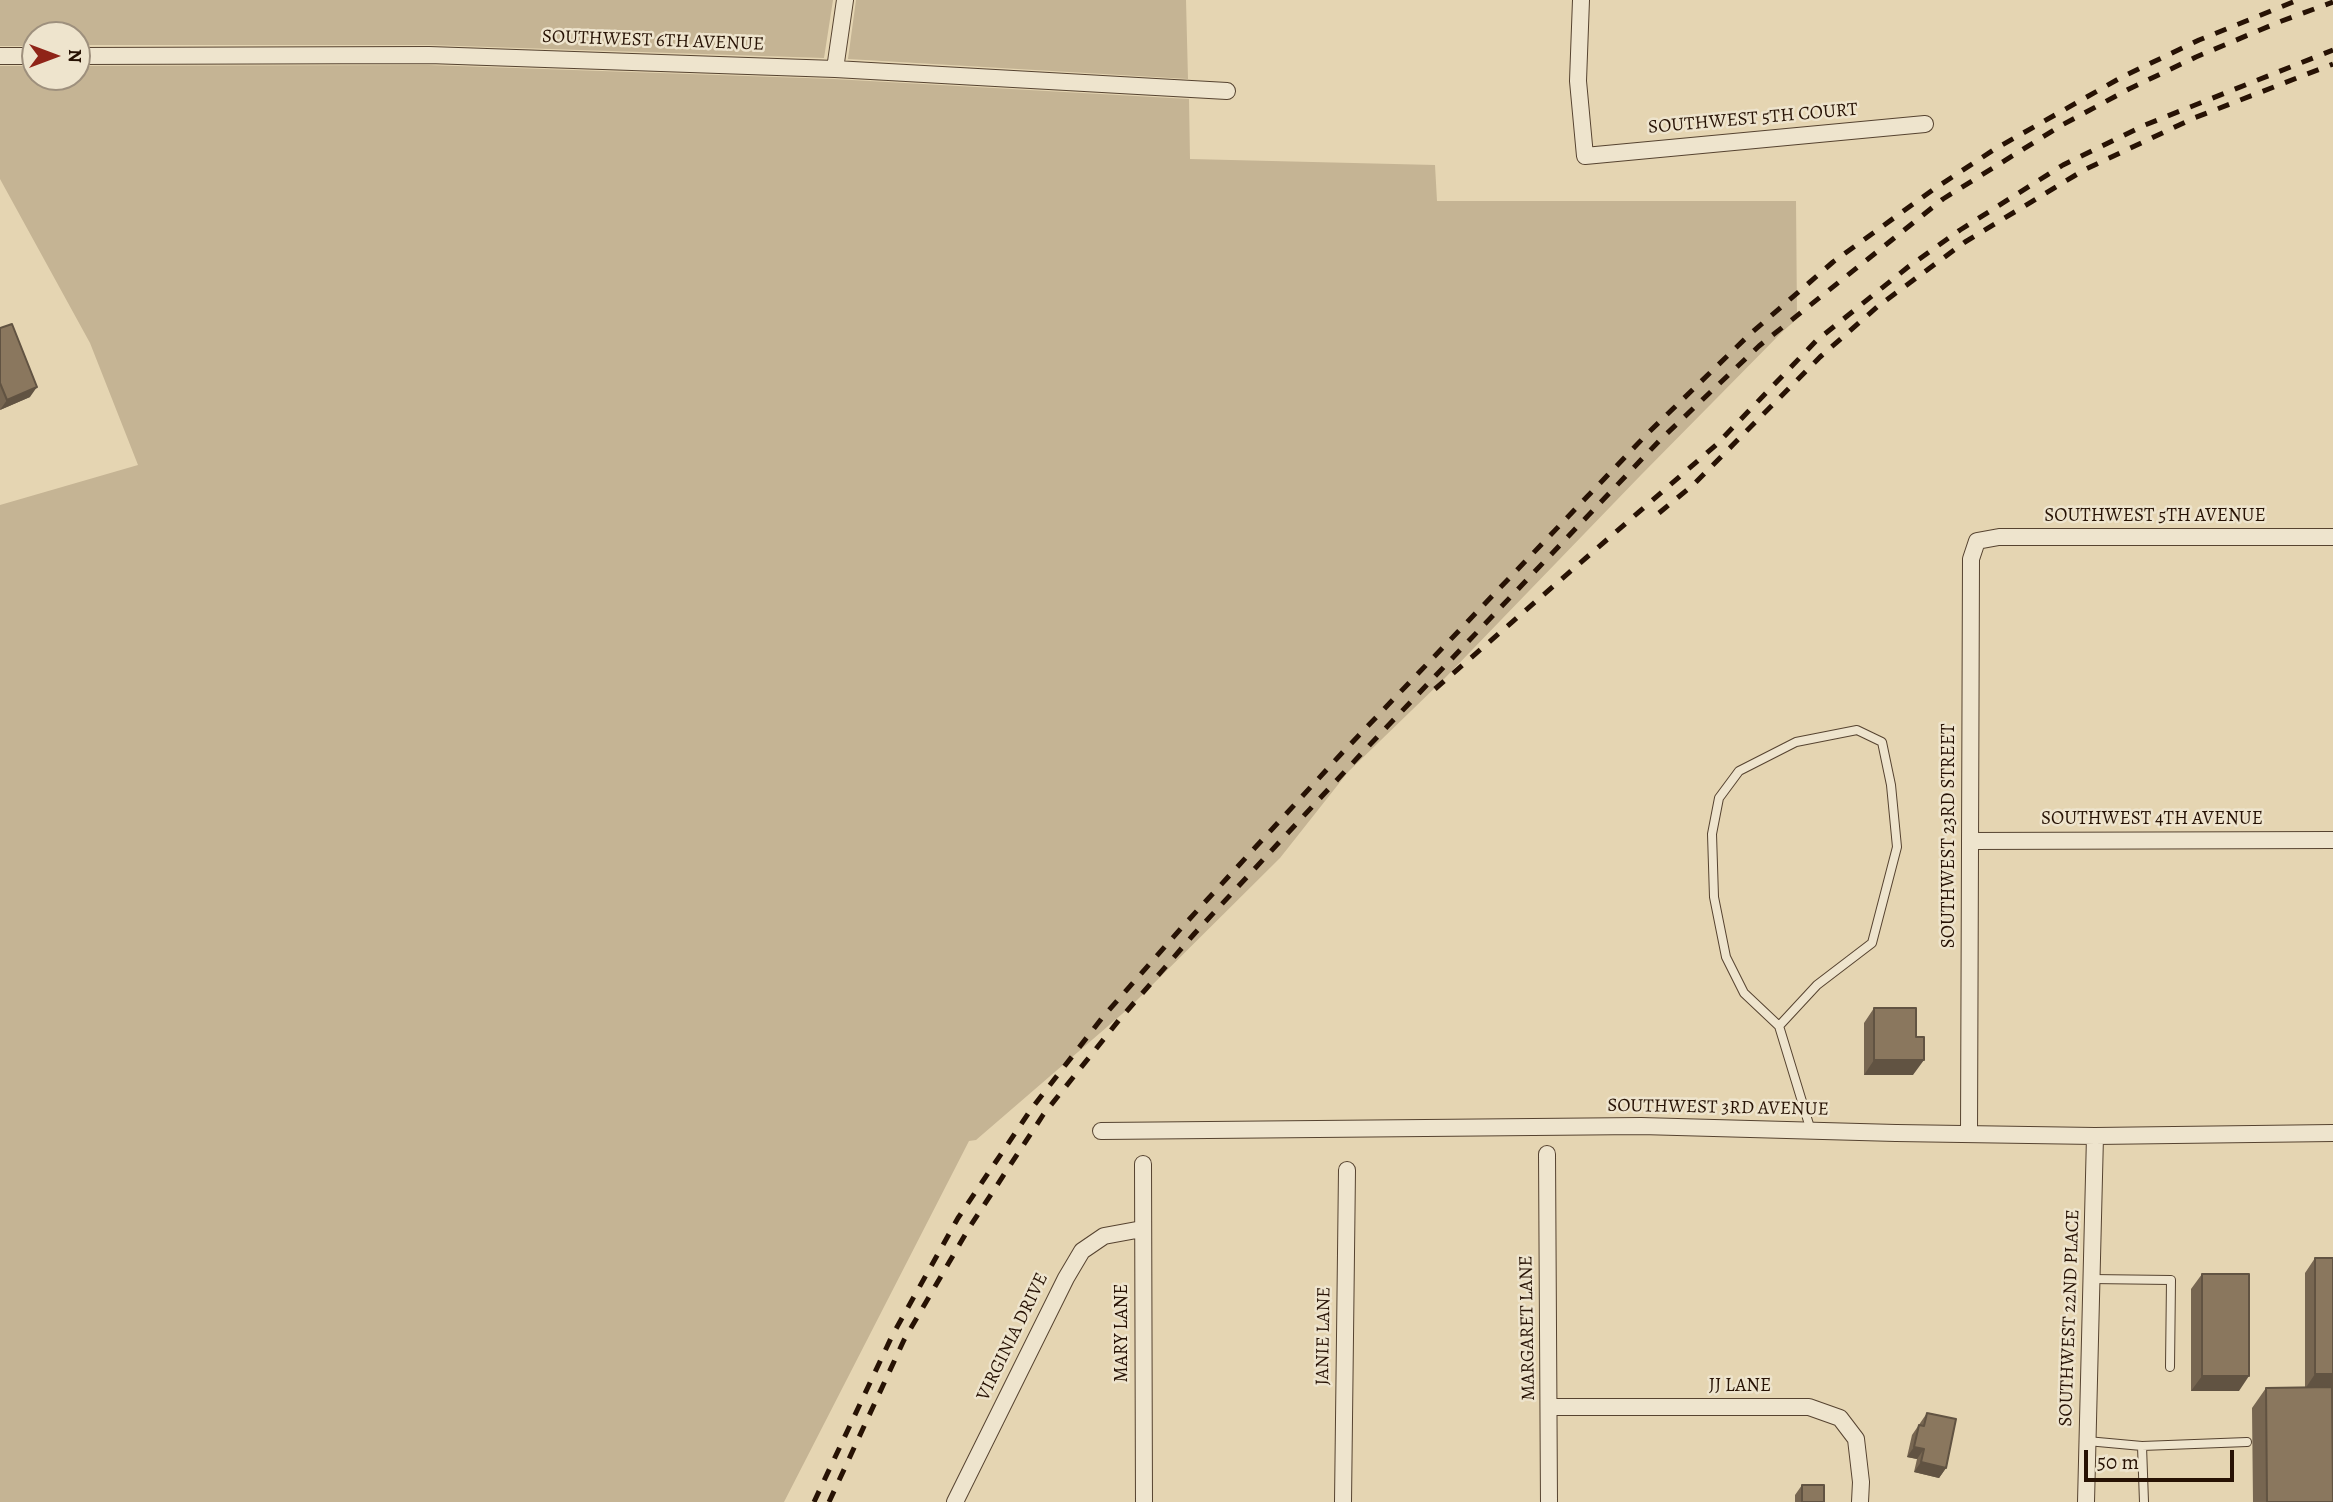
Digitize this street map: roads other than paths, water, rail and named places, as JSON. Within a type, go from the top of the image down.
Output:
[{"type":"street","points":[[835,69],[845,0]]},
{"type":"street","name":"SOUTHWEST 5TH COURT","points":[[1581,0],[1578,81],[1585,156],[1925,124]]},
{"type":"street","name":"SOUTHWEST 6TH AVENUE","points":[[91,56],[429,55],[835,69],[1227,91]]},
{"type":"street","points":[[0,56],[21,56]]},
{"type":"street","name":"SOUTHWEST 5TH AVENUE","points":[[1977,541],[1999,537],[2333,537]]},
{"type":"street","name":"SOUTHWEST 23RD STREET","points":[[1969,1133],[1971,559],[1977,541]]},
{"type":"street","name":"SOUTHWEST 4TH AVENUE","points":[[1970,841],[2333,840]]},
{"type":"street","name":"SOUTHWEST 3RD AVENUE","points":[[1101,1131],[1641,1126],[2095,1136],[2333,1133]]},
{"type":"street","name":"SOUTHWEST 22ND PLACE","points":[[2086,1502],[2095,1136]]},
{"type":"street","name":"MARGARET LANE","points":[[1547,1154],[1549,1502]]},
{"type":"street","name":"MARY LANE","points":[[1143,1164],[1144,1502]]},
{"type":"street","name":"JANIE LANE","points":[[1343,1502],[1347,1170]]},
{"type":"street","name":"VIRGINIA DRIVE","points":[[955,1502],[1082,1251],[1104,1236],[1142,1230]]},
{"type":"street","name":"JJ LANE","points":[[1550,1407],[1809,1407],[1840,1418],[1856,1439],[1861,1482],[1860,1502]]},
{"type":"lane","points":[[1779,1026],[1817,985],[1872,943],[1897,847],[1891,785],[1882,742],[1857,730],[1796,742],[1739,771],[1719,798],[1712,834],[1714,897],[1726,957],[1744,993],[1779,1026],[1811,1131]]},
{"type":"lane","points":[[2091,1279],[2171,1280],[2169,1367]]},
{"type":"lane","points":[[2087,1441],[2143,1446],[2247,1442]]},
{"type":"lane","points":[[2143,1446],[2144,1502]]},
{"type":"railway","points":[[814,1502],[892,1336],[958,1218],[1032,1108],[1102,1018],[1342,753],[1649,432],[1749,335],[1833,262],[1934,189],[1995,149],[2122,77],[2199,40],[2298,0]]},
{"type":"railway","points":[[829,1502],[904,1340],[969,1228],[1043,1115],[1119,1020],[1195,933],[1660,440],[1759,346],[1943,199],[2062,125],[2129,89],[2196,57],[2333,2]]},
{"type":"railway","points":[[1435,689],[1716,445],[1816,341],[1908,267],[1960,230],[2063,165],[2145,125],[2333,50]]},
{"type":"railway","points":[[1659,513],[1693,485],[1820,357],[1877,307],[1965,242],[2084,170],[2194,118],[2333,64]]}]
